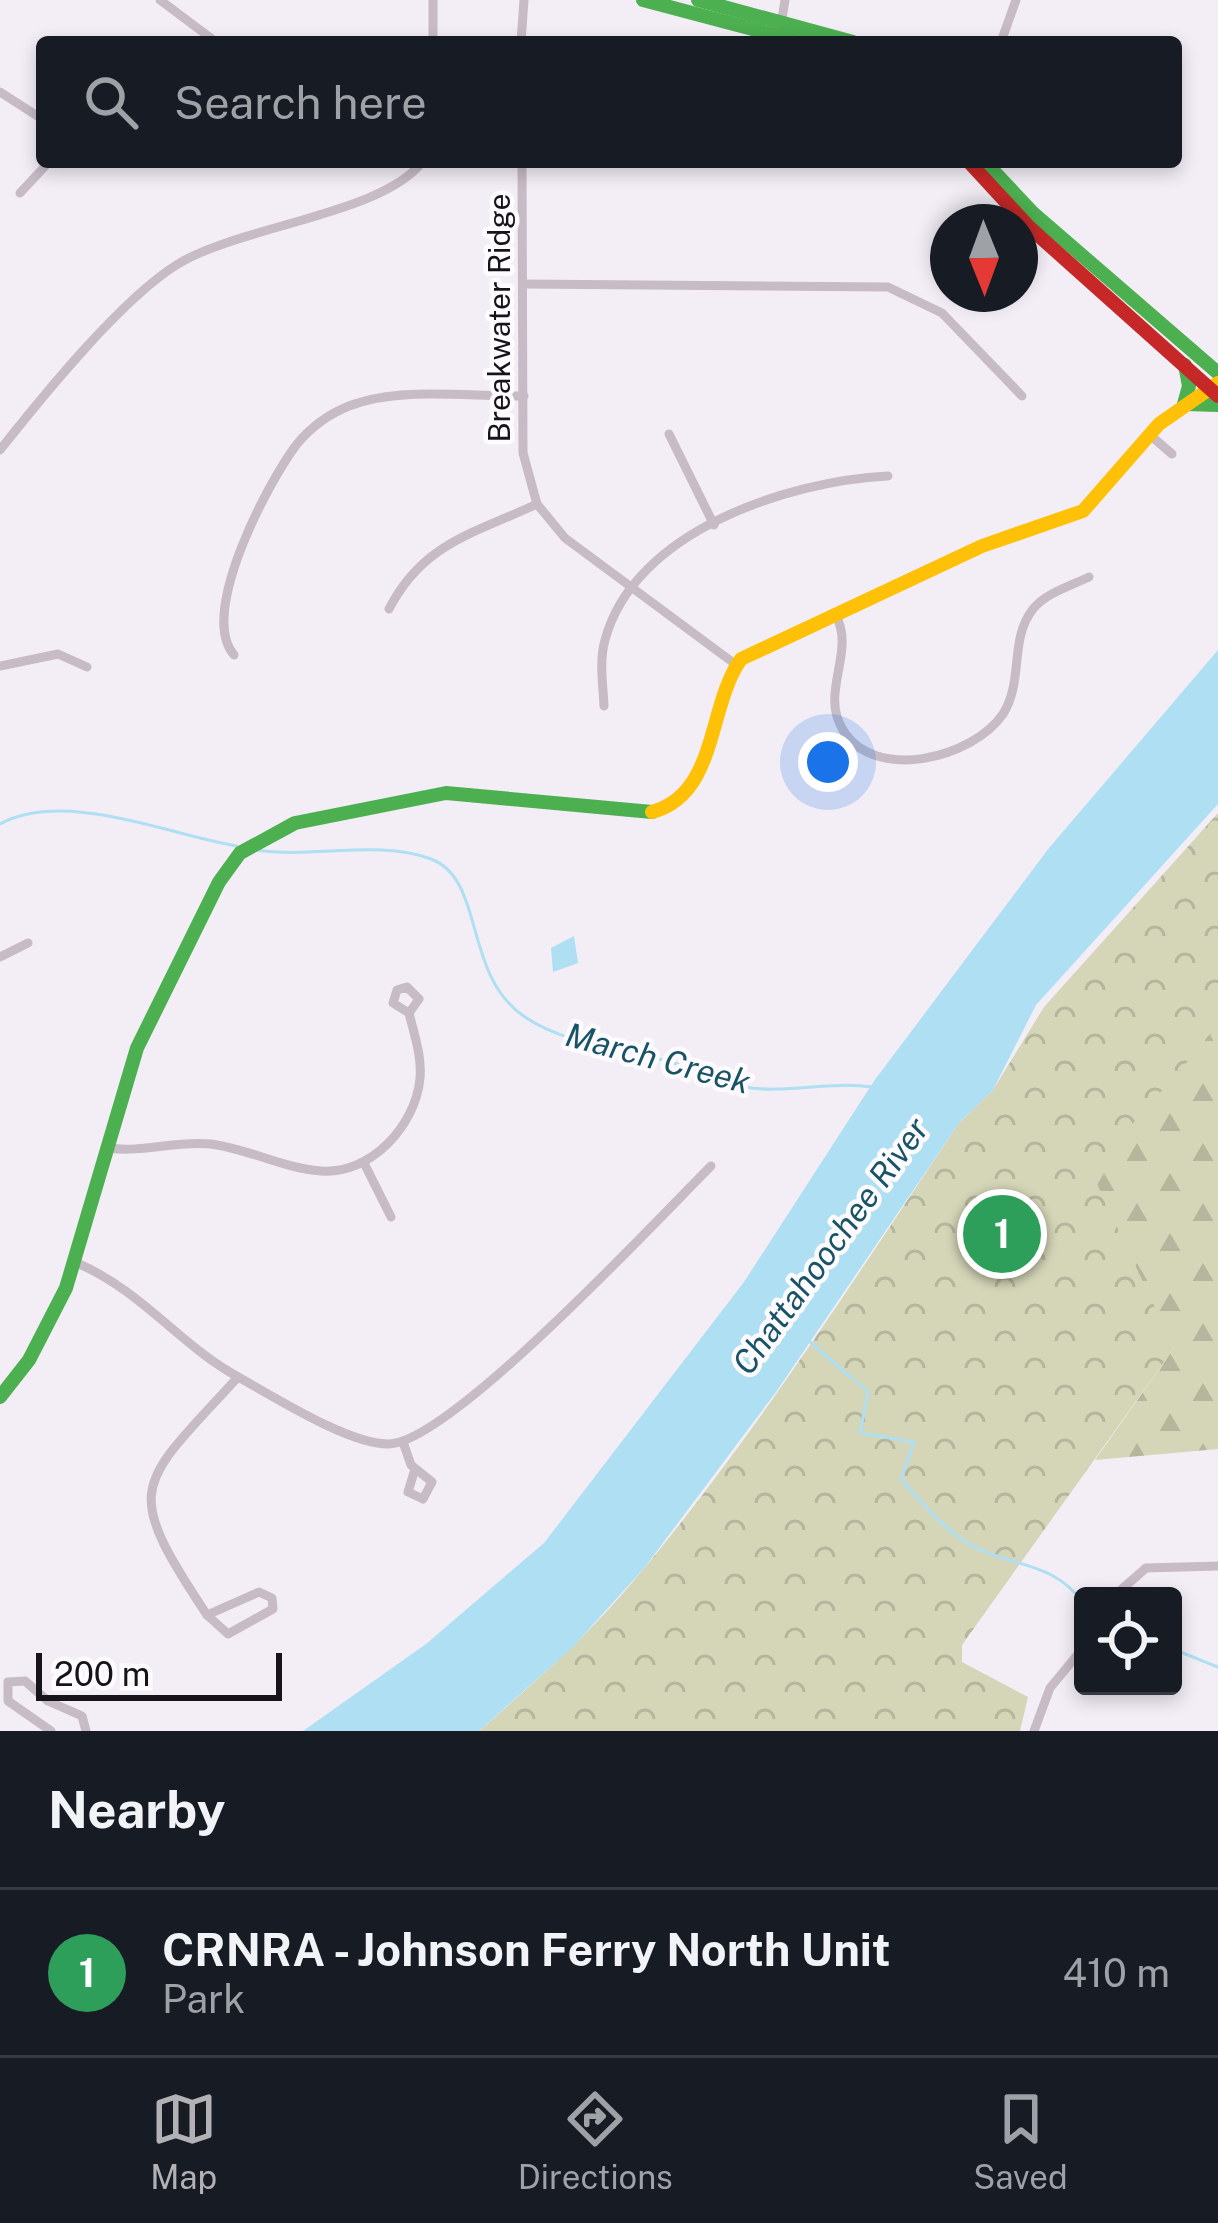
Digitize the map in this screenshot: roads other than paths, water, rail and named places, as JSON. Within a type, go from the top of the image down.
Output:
[{"type":"street","points":[[160,0],[207,36]]},
{"type":"street","points":[[433,0],[433,36]]},
{"type":"street","points":[[521,36],[524,0]]},
{"type":"street","points":[[643,0],[819,36]]},
{"type":"street","points":[[698,0],[792,36]]},
{"type":"street","points":[[780,29],[785,0]]},
{"type":"street","points":[[1003,36],[1016,0]]},
{"type":"street","points":[[0,92],[36,115]]},
{"type":"street","points":[[20,193],[43,168]]},
{"type":"street","points":[[0,450],[132,303],[175,266],[226,241],[376,194],[416,168]]},
{"type":"street","name":"Breakwater Ridge","points":[[522,168],[524,462],[537,504]]},
{"type":"street","points":[[975,168],[1029,227],[1216,389]]},
{"type":"street","points":[[991,168],[1216,389]]},
{"type":"street","points":[[524,284],[888,287],[942,313],[1022,396]]},
{"type":"street","points":[[1184,363],[1189,386],[1185,404]]},
{"type":"street","points":[[0,1397],[42,1340],[77,1263],[137,1048],[219,881],[253,842],[295,823],[446,794],[663,813],[677,806],[695,784],[735,664],[982,546],[1068,519],[1110,486],[1150,435],[1185,404],[1216,389]]},
{"type":"street","points":[[234,656],[223,632],[235,561],[288,458],[312,428],[342,409],[376,399],[524,397]]},
{"type":"street","points":[[668,434],[714,525]]},
{"type":"street","points":[[1150,435],[1172,454]]},
{"type":"street","points":[[604,706],[604,643],[633,590],[666,552],[800,487],[888,476]]},
{"type":"street","points":[[389,609],[406,577],[424,558],[537,504],[565,538],[735,664]]},
{"type":"street","points":[[835,614],[844,639],[834,706],[846,735],[880,756],[943,754],[976,741],[1005,711],[1018,678],[1022,631],[1034,609],[1089,578]]},
{"type":"street","points":[[0,666],[58,654],[87,668]]},
{"type":"street","points":[[0,957],[28,943]]},
{"type":"street","points":[[109,1148],[190,1142],[240,1149],[324,1172],[364,1163],[393,1137],[417,1094],[420,1059],[409,1013]]},
{"type":"street","points":[[364,1163],[391,1217]]},
{"type":"street","points":[[77,1263],[136,1294],[196,1348],[238,1377],[360,1439],[403,1442],[434,1428],[529,1343],[711,1166]]},
{"type":"street","points":[[207,1615],[259,1592],[274,1602],[268,1616],[228,1634],[219,1632],[207,1615],[153,1530],[151,1490],[166,1457],[238,1377]]},
{"type":"street","points":[[403,1442],[415,1469]]},
{"type":"street","points":[[1124,1587],[1146,1568],[1218,1566]]},
{"type":"street","points":[[1034,1731],[1050,1688],[1074,1659]]},
{"type":"street","points":[[51,1731],[29,1720],[4,1694],[14,1679],[82,1717],[86,1731]]},
{"type":"street","points":[[20,1731],[29,1720]]},
{"type":"water","name":"Chattahoochee River","points":[[1218,650],[1218,804],[1036,1005],[993,1090],[959,1123],[776,1392],[645,1567],[572,1648],[479,1731],[303,1731],[426,1644],[544,1543],[744,1282],[874,1081],[1049,848]]},
{"type":"water","points":[[574,936],[578,963],[553,972],[551,948]]},
{"type":"waterway","name":"March Creek","points":[[0,824],[26,814],[86,813],[237,846]]},
{"type":"waterway","name":"March Creek","points":[[256,850],[389,850],[431,859],[448,870],[460,887],[491,978],[505,999],[525,1017],[559,1034],[674,1063],[744,1087],[872,1087]]},
{"type":"waterway","points":[[809,1341],[853,1379]]},
{"type":"waterway","points":[[857,1382],[868,1392],[860,1433],[914,1442],[901,1479],[941,1522],[985,1552],[1045,1572],[1074,1592]]},
{"type":"waterway","points":[[1182,1653],[1218,1667]]},
{"type":"place","name":"CRNRA - Johnson Ferry North Unit","points":[[1002,1234]]}]
